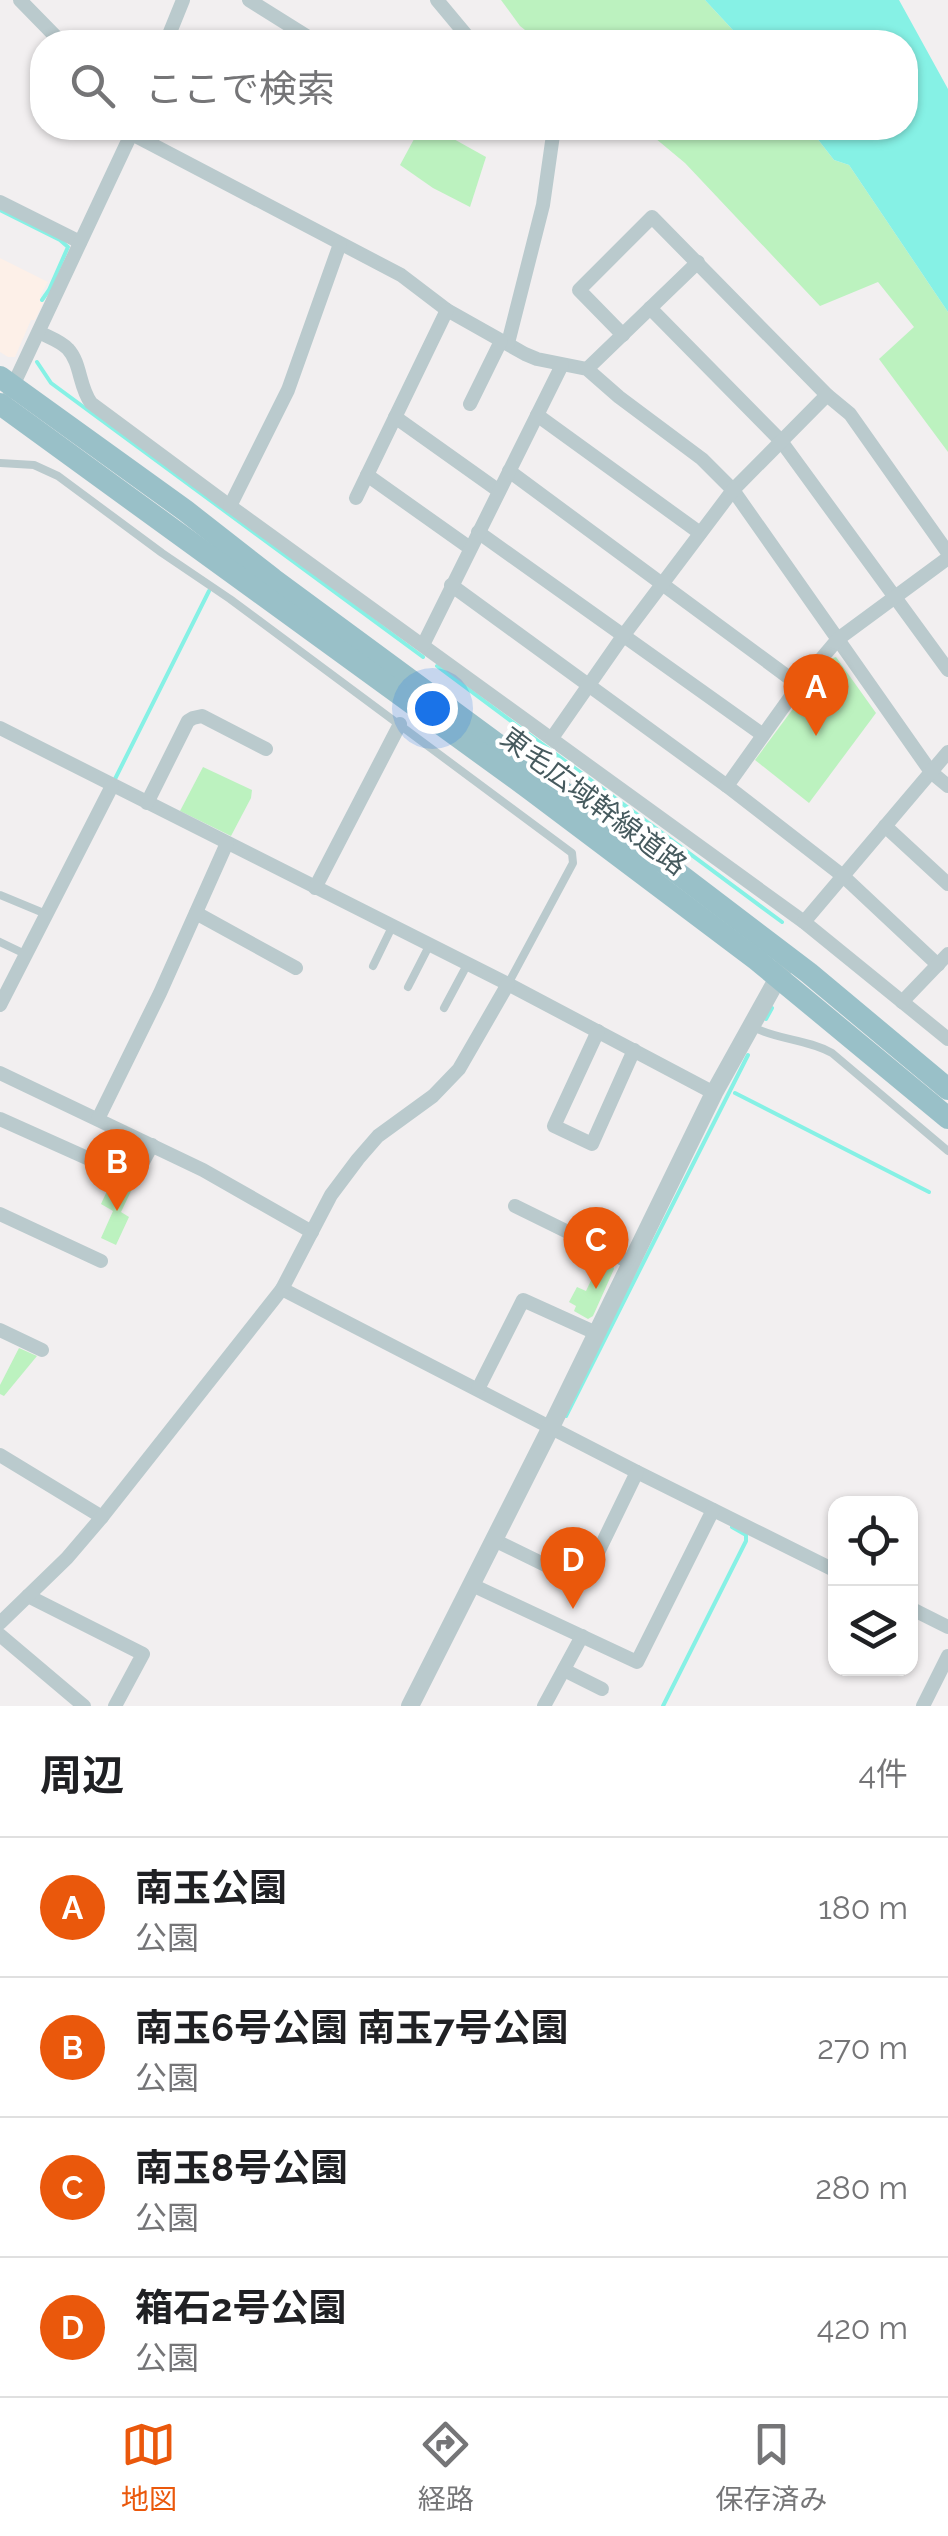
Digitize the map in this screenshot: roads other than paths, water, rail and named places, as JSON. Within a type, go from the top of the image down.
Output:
[{"type":"highway","name":"東毛広域幹線道路","points":[[3,398],[186,511],[539,775],[645,849],[784,968],[948,1118]]},
{"type":"highway","name":"東毛広域幹線道路","points":[[784,968],[948,1089]]},
{"type":"street","points":[[20,0],[49,30]]},
{"type":"street","points":[[171,30],[182,0]]},
{"type":"street","points":[[249,0],[297,30]]},
{"type":"street","points":[[437,0],[462,30]]},
{"type":"street","points":[[3,398],[39,332],[129,140]]},
{"type":"street","points":[[149,140],[401,275],[447,310],[537,360],[587,369],[702,459],[734,490],[932,772],[948,786]]},
{"type":"street","points":[[470,404],[512,333],[544,205],[552,140]]},
{"type":"street","points":[[0,202],[80,242]]},
{"type":"street","points":[[623,335],[579,290],[652,217],[826,395],[850,414],[948,555],[838,639],[799,685],[726,786]]},
{"type":"street","points":[[230,506],[288,390],[340,244]]},
{"type":"street","points":[[587,369],[698,262]]},
{"type":"street","points":[[650,308],[782,441],[948,670]]},
{"type":"street","points":[[356,498],[447,310]]},
{"type":"street","points":[[39,332],[69,349],[84,394],[91,403],[804,922],[948,1038]]},
{"type":"street","points":[[423,645],[562,365]]},
{"type":"street","points":[[552,738],[734,490],[826,395]]},
{"type":"street","points":[[537,414],[700,534]]},
{"type":"street","points":[[396,417],[499,491]]},
{"type":"street","points":[[509,470],[799,685]]},
{"type":"street","points":[[367,474],[470,548]]},
{"type":"street","points":[[478,532],[763,736]]},
{"type":"street","points":[[451,585],[726,786],[943,960],[902,1002]]},
{"type":"street","points":[[147,803],[192,718],[202,716],[266,749]]},
{"type":"street","points":[[315,888],[400,724]]},
{"type":"street","points":[[0,728],[508,984],[714,1093]]},
{"type":"street","points":[[804,922],[948,752]]},
{"type":"street","points":[[0,1005],[112,786]]},
{"type":"street","points":[[885,826],[948,884]]},
{"type":"street","points":[[98,1119],[228,843]]},
{"type":"street","points":[[196,913],[296,968]]},
{"type":"street","points":[[410,1706],[714,1093],[784,968]]},
{"type":"street","points":[[0,1623],[68,1558],[102,1518],[282,1289],[331,1195],[368,1148],[378,1136],[433,1096],[459,1069],[508,984]]},
{"type":"street","points":[[598,1031],[554,1126],[592,1144],[634,1050]]},
{"type":"street","points":[[0,1073],[203,1170],[312,1232]]},
{"type":"street","points":[[0,1119],[134,1179],[152,1145]]},
{"type":"street","points":[[515,1206],[631,1263]]},
{"type":"street","points":[[0,1214],[101,1261]]},
{"type":"street","points":[[282,1289],[828,1567]]},
{"type":"street","points":[[478,1389],[522,1300],[596,1333]]},
{"type":"street","points":[[0,1330],[42,1350]]},
{"type":"street","points":[[0,1454],[102,1518]]},
{"type":"street","points":[[494,1540],[574,1580],[587,1575],[638,1472]]},
{"type":"street","points":[[472,1585],[637,1662],[713,1510]]},
{"type":"street","points":[[28,1596],[143,1654],[116,1706]]},
{"type":"street","points":[[918,1612],[948,1627]]},
{"type":"street","points":[[0,1634],[84,1706]]},
{"type":"street","points":[[544,1706],[582,1636]]},
{"type":"street","points":[[923,1706],[948,1656]]},
{"type":"street","points":[[564,1670],[602,1690]]},
{"type":"lane","points":[[0,463],[34,465],[58,476],[572,853],[573,863],[508,984]]},
{"type":"lane","points":[[0,895],[46,914]]},
{"type":"lane","points":[[373,966],[392,927]]},
{"type":"lane","points":[[0,942],[25,954]]},
{"type":"lane","points":[[408,987],[430,946]]},
{"type":"lane","points":[[444,1008],[467,965]]},
{"type":"lane","points":[[752,1027],[832,1053],[948,1151]]},
{"type":"water","points":[[705,0],[899,0],[916,30],[733,30]]},
{"type":"water","points":[[918,35],[948,89],[948,312],[849,165],[834,160],[818,140],[918,140]]},
{"type":"waterway","points":[[0,210],[68,247],[42,300]]},
{"type":"waterway","points":[[37,362],[51,383],[423,657]]},
{"type":"waterway","points":[[115,779],[209,591]]},
{"type":"waterway","points":[[437,666],[782,922]]},
{"type":"waterway","points":[[766,1019],[772,1008]]},
{"type":"waterway","points":[[566,1416],[748,1055]]},
{"type":"waterway","points":[[735,1093],[929,1192]]},
{"type":"waterway","points":[[663,1706],[746,1541],[746,1535],[732,1527]]},
{"type":"place","name":"南玉公園","points":[[816,736]]},
{"type":"place","name":"南玉6号公園 南玉7号公園","points":[[117,1211]]},
{"type":"place","name":"南玉8号公園","points":[[596,1289]]},
{"type":"place","name":"箱石2号公園","points":[[573,1609]]}]
